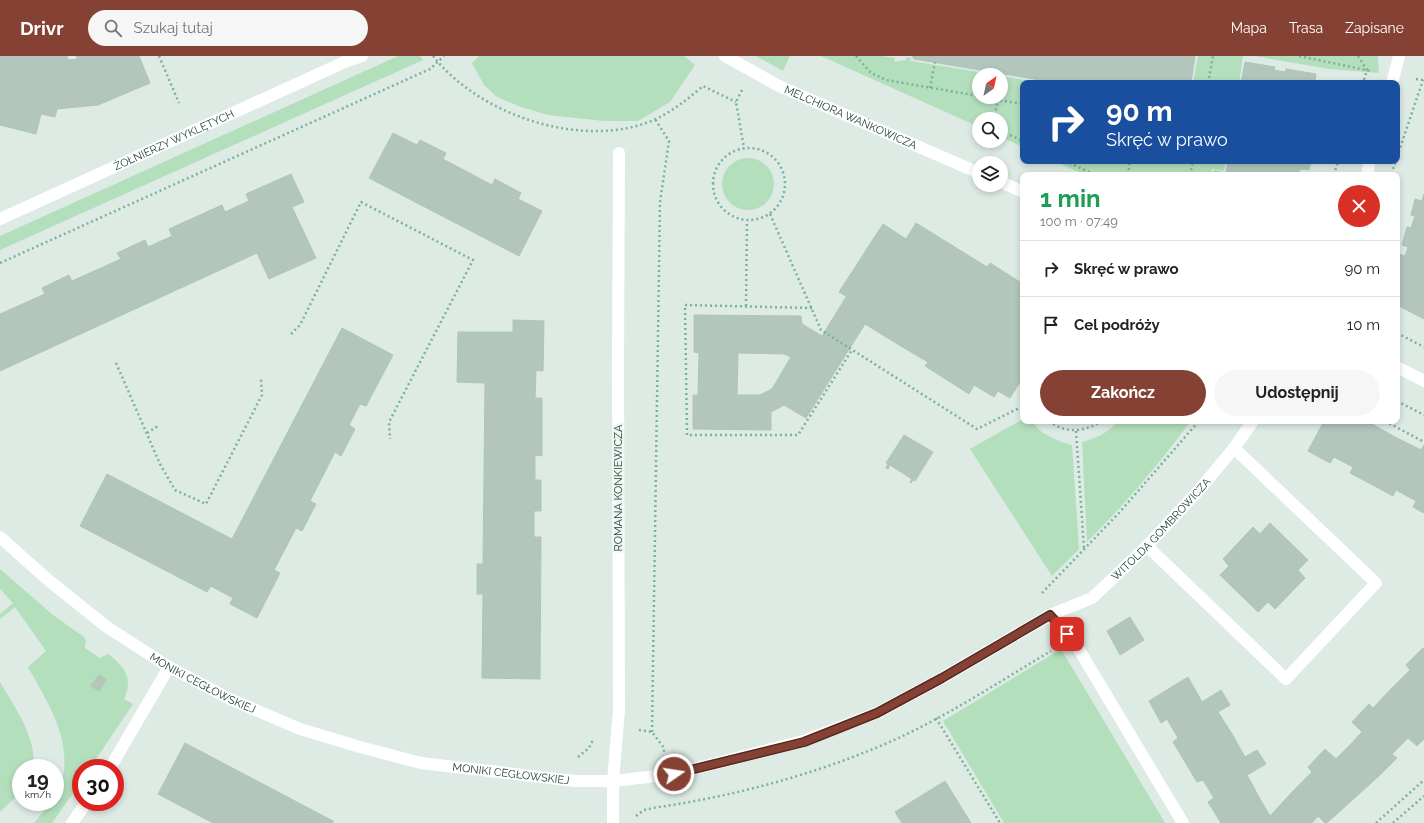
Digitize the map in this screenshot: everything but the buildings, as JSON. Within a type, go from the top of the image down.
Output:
[{"type":"street","name":"ŻOŁNIERZY WYKLĘTYCH","points":[[0,219],[350,59],[362,56]]},
{"type":"street","name":"MELCHIORA WAŃKOWICZA","points":[[724,56],[779,86],[972,170]]},
{"type":"street","points":[[1393,79],[1399,56]]},
{"type":"street","name":"ROMANA KONKIEWICZA","points":[[613,823],[613,781],[619,710],[619,153]]},
{"type":"street","points":[[1008,185],[1020,191]]},
{"type":"street","points":[[1400,369],[1424,381]]},
{"type":"street","name":"WITOLDA GOMBROWICZA","points":[[1050,615],[1092,598],[1147,546],[1200,489],[1234,448],[1251,424]]},
{"type":"street","points":[[1147,546],[1286,679],[1376,584],[1234,448]]},
{"type":"street","name":"MONIKI CEGŁOWSKIEJ","points":[[0,537],[47,579],[108,627],[169,667],[230,699],[300,729],[421,763],[575,780],[613,781],[674,774],[804,742],[877,713],[942,678],[1050,615]]},
{"type":"street","points":[[1050,615],[1075,643],[1183,823]]},
{"type":"street","points":[[115,759],[169,667]]},
{"type":"street","points":[[72,823],[81,811]]},
{"type":"path","points":[[159,56],[179,103]]},
{"type":"path","points":[[433,56],[457,80],[476,94],[514,115],[554,127],[595,130],[630,127],[655,119],[677,108],[703,86],[736,102],[744,148]]},
{"type":"path","points":[[0,263],[430,69],[444,56]]},
{"type":"path","points":[[856,56],[871,73],[882,79],[972,95]]},
{"type":"path","points":[[1209,80],[1213,56]]},
{"type":"path","points":[[1299,56],[1367,70],[1393,79],[1423,80],[1400,148]]},
{"type":"path","points":[[1358,56],[1367,70]]},
{"type":"path","points":[[930,88],[934,62]]},
{"type":"path","points":[[1363,80],[1367,70]]},
{"type":"path","points":[[1008,100],[1020,103]]},
{"type":"path","points":[[655,119],[669,140],[660,202],[652,732],[664,748],[664,754],[669,754]]},
{"type":"path","points":[[1008,134],[1020,140]]},
{"type":"path","points":[[744,148],[756,149],[767,153],[776,161],[782,171],[785,183],[783,194],[778,205],[770,214],[759,219],[747,221],[736,218],[725,212],[717,203],[713,192],[713,180],[716,168],[723,158],[733,151],[744,148]]},
{"type":"path","points":[[1072,164],[1089,172]]},
{"type":"path","points":[[291,334],[300,325],[361,202],[474,260],[389,422],[390,439]]},
{"type":"path","points":[[770,214],[821,330],[977,429],[1020,408]]},
{"type":"path","points":[[746,306],[747,221]]},
{"type":"path","points":[[812,308],[685,305],[687,435],[798,435],[852,350]]},
{"type":"path","points":[[1400,335],[1424,347]]},
{"type":"path","points":[[116,363],[160,464],[175,490],[206,504],[262,396],[261,379]]},
{"type":"path","points":[[1400,403],[1424,415]]},
{"type":"path","points":[[1054,424],[1062,429],[1076,431],[1091,428],[1097,424]]},
{"type":"path","points":[[1038,597],[1123,508],[1196,424]]},
{"type":"path","points":[[1391,424],[1424,442]]},
{"type":"path","points":[[146,433],[158,426]]},
{"type":"path","points":[[1076,431],[1084,549]]},
{"type":"path","points":[[936,718],[1000,823]]},
{"type":"path","points":[[575,759],[590,748],[594,738],[595,725],[652,732]]},
{"type":"path","points":[[1376,823],[1424,780]]},
{"type":"path","points":[[1393,823],[1424,796]]},
{"type":"green space","points":[[398,56],[420,56],[423,60],[0,250],[0,236]]},
{"type":"green space","points":[[479,56],[684,56],[695,65],[670,102],[638,121],[604,121],[548,115],[521,107],[497,97],[484,85],[472,63]]},
{"type":"green space","points":[[756,56],[790,56],[783,71]]},
{"type":"green space","points":[[821,56],[882,56],[895,58],[894,62],[906,60],[906,57],[911,58],[911,61],[972,71],[972,104],[1008,104],[1008,77],[1026,80],[1020,80],[1020,146],[1008,140],[1008,112],[972,112],[972,124]]},
{"type":"green space","points":[[1198,56],[1243,56],[1239,80],[1194,80]]},
{"type":"green space","points":[[1255,56],[1378,56],[1379,73],[1329,69]]},
{"type":"green space","points":[[748,158],[758,160],[766,166],[772,174],[774,184],[772,194],[766,202],[758,208],[748,210],[738,208],[730,202],[724,194],[722,184],[724,174],[730,166],[738,160]]},
{"type":"green space","points":[[1061,164],[1225,164],[1224,171],[1212,169],[1212,172],[1078,172]]},
{"type":"green space","points":[[1020,421],[1020,424],[1034,424],[1039,430],[1049,436],[1072,445],[1079,549],[1052,576],[970,449]]},
{"type":"green space","points":[[1115,424],[1189,424],[1167,453],[1115,513],[1087,542],[1082,442],[1093,439],[1110,429]]},
{"type":"green space","points":[[0,569],[53,615],[84,637],[86,641],[85,648],[100,658],[108,654],[119,663],[128,679],[127,692],[124,699],[133,704],[96,759],[72,759],[72,795],[64,806],[64,756],[59,729],[48,703],[28,667],[46,651],[15,607],[0,619],[0,614],[13,603],[0,589]]},
{"type":"green space","points":[[1061,649],[1165,823],[1004,823],[943,721]]},
{"type":"green space","points":[[0,682],[24,723],[34,757],[34,759],[12,759],[12,801],[0,812]]},
{"type":"green space","points":[[44,811],[60,811],[52,823],[34,823]]},
{"type":"route","points":[[674,774],[804,742],[877,713],[942,678],[1050,615],[1067,634]]}]
